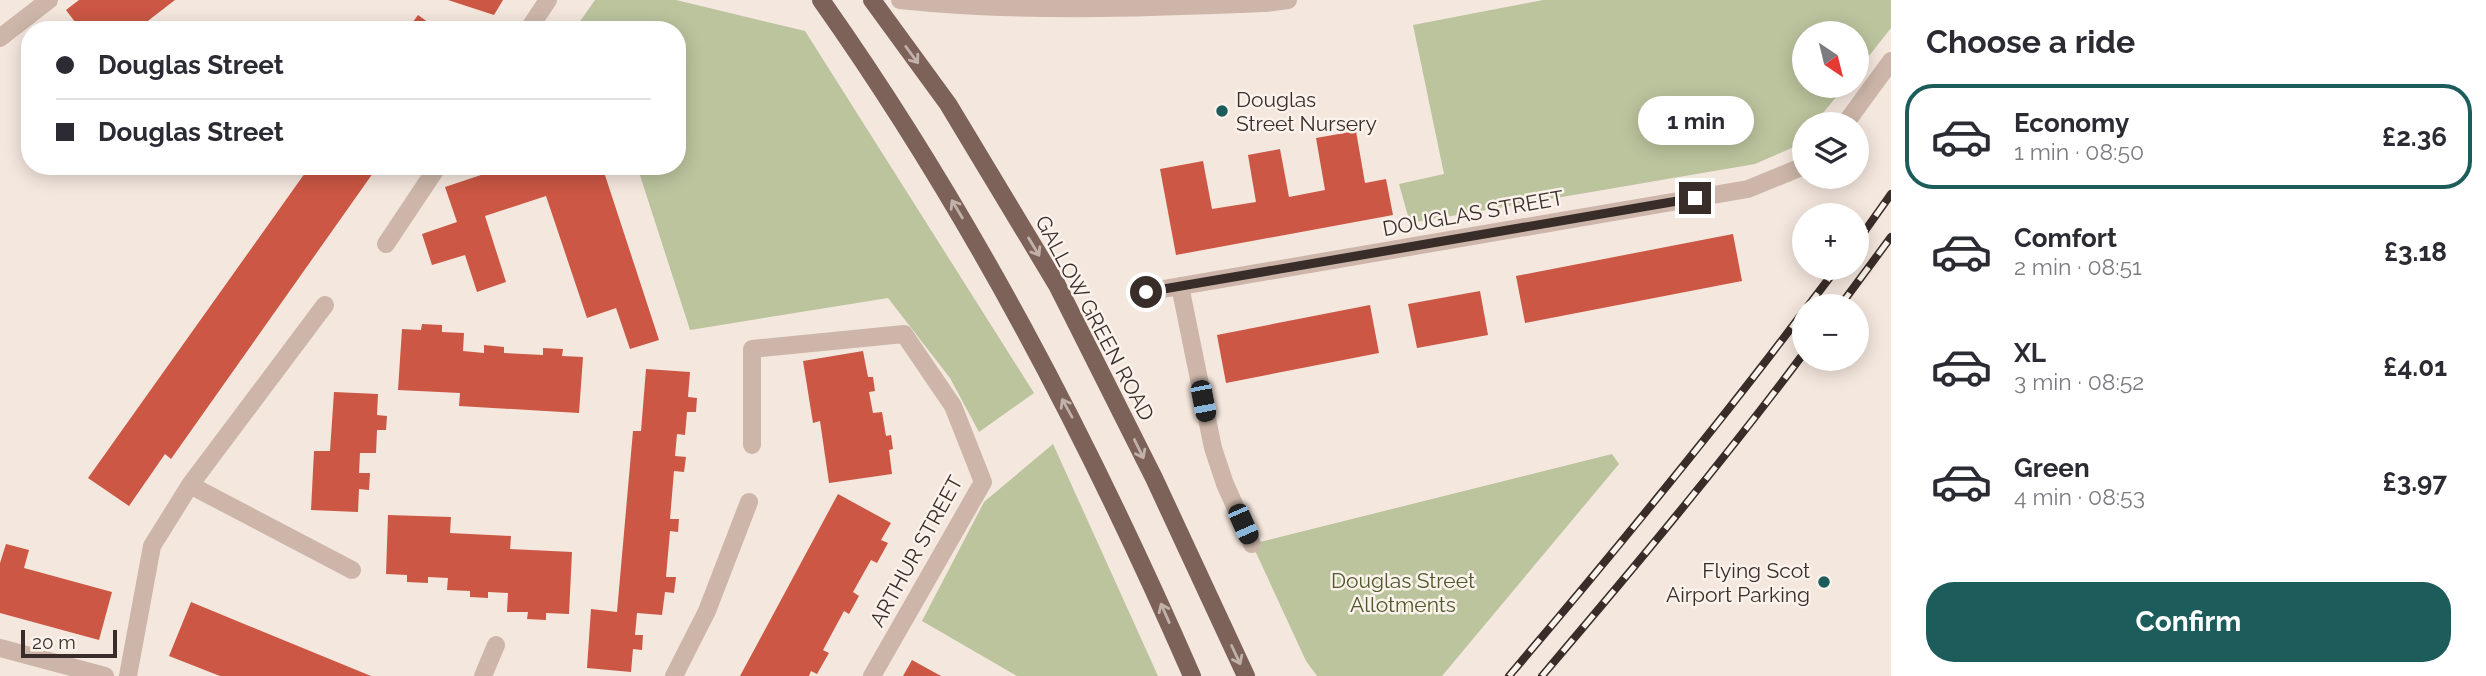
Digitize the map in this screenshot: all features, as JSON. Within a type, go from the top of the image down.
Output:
[{"type":"main road","points":[[821,0],[912,136],[977,243],[1076,425],[1142,562],[1192,676]]},
{"type":"main road","name":"GALLOW GREEN ROAD","points":[[872,0],[948,104],[1057,285],[1154,478],[1246,676]]},
{"type":"street","points":[[22,21],[49,0]]},
{"type":"street","points":[[534,21],[548,0]]},
{"type":"street","points":[[900,0],[1061,10],[1288,0]]},
{"type":"street","points":[[0,38],[21,22]]},
{"type":"street","points":[[1854,112],[1891,61]]},
{"type":"street","name":"DOUGLAS STREET","points":[[1146,292],[1748,189],[1792,171]]},
{"type":"street","points":[[386,244],[432,175]]},
{"type":"street","points":[[1180,286],[1213,448],[1225,484],[1252,544]]},
{"type":"street","points":[[128,676],[152,546],[190,485],[325,305]]},
{"type":"street","name":"ARTHUR STREET","points":[[752,446],[752,349],[904,334],[953,406],[983,482],[873,676]]},
{"type":"street","points":[[190,485],[352,570]]},
{"type":"street","points":[[674,676],[706,611],[749,502]]},
{"type":"street","points":[[483,676],[496,645]]},
{"type":"street","points":[[0,648],[105,676]]},
{"type":"green space","points":[[595,0],[676,0],[805,31],[1034,393],[979,432],[950,378],[888,298],[690,330],[640,175],[686,175],[686,21],[580,21]]},
{"type":"green space","points":[[1543,0],[1891,0],[1891,28],[1869,56],[1869,21],[1792,21],[1792,98],[1835,98],[1824,112],[1792,112],[1792,148],[1755,164],[1410,223],[1399,184],[1444,174],[1413,25]]},
{"type":"green space","points":[[1053,444],[1158,676],[1017,676],[922,621],[984,502]]},
{"type":"green space","name":"Douglas Street Allotments","points":[[1612,454],[1619,464],[1442,676],[1317,676],[1306,661],[1252,544]]},
{"type":"building","points":[[79,0],[175,0],[148,21],[74,21],[66,10]]},
{"type":"building","points":[[448,0],[503,0],[494,15]]},
{"type":"building","points":[[418,15],[426,21],[414,21]]},
{"type":"building","points":[[1356,131],[1365,183],[1386,179],[1393,215],[1176,255],[1160,169],[1203,161],[1212,209],[1256,202],[1248,155],[1280,149],[1289,197],[1325,190],[1316,138]]},
{"type":"building","points":[[304,175],[372,175],[171,459],[165,454],[129,506],[88,478]]},
{"type":"building","points":[[481,175],[605,175],[659,340],[630,349],[616,308],[587,318],[546,196],[485,216],[506,282],[477,292],[465,255],[432,265],[422,234],[457,222],[445,187]]},
{"type":"building","points":[[1733,234],[1742,281],[1525,323],[1516,276]]},
{"type":"building","points":[[1480,291],[1488,335],[1417,348],[1408,304]]},
{"type":"building","points":[[1370,305],[1379,353],[1226,383],[1217,335]]},
{"type":"building","points":[[422,324],[442,325],[442,332],[464,333],[463,351],[484,353],[484,345],[504,347],[504,353],[543,355],[543,348],[563,349],[562,356],[583,357],[579,413],[459,406],[460,393],[398,390],[402,329],[421,330]]},
{"type":"building","points":[[863,351],[868,377],[873,377],[875,391],[869,392],[873,413],[882,412],[886,436],[891,435],[893,449],[889,450],[892,474],[829,483],[820,421],[813,423],[803,361]]},
{"type":"building","points":[[646,369],[690,372],[688,397],[697,398],[696,412],[687,412],[685,435],[677,434],[675,456],[686,457],[684,472],[674,471],[670,519],[679,519],[678,532],[670,531],[666,577],[676,577],[674,593],[665,592],[662,615],[637,613],[635,635],[643,635],[642,650],[633,649],[631,672],[587,668],[591,609],[617,612],[633,431],[641,431]]},
{"type":"building","points":[[334,392],[378,394],[377,415],[387,416],[386,430],[377,430],[376,453],[360,453],[359,473],[370,473],[369,490],[359,489],[358,512],[311,510],[314,451],[330,451]]},
{"type":"building","points":[[838,494],[891,523],[881,540],[888,543],[877,563],[871,560],[853,592],[859,596],[849,614],[844,611],[823,650],[829,653],[817,674],[811,671],[809,676],[740,676]]},
{"type":"building","points":[[388,515],[451,517],[450,533],[511,536],[510,549],[572,552],[569,614],[546,613],[546,620],[527,619],[528,612],[507,612],[508,593],[488,592],[488,598],[470,597],[470,591],[447,590],[448,578],[428,577],[428,583],[407,582],[407,575],[386,574]]},
{"type":"building","points":[[6,544],[29,550],[24,568],[112,592],[99,640],[0,613],[0,563]]},
{"type":"building","points":[[191,602],[371,676],[220,676],[169,656]]},
{"type":"building","points":[[912,660],[941,676],[903,676]]},
{"type":"railway","points":[[1869,225],[1891,194]]},
{"type":"railway","points":[[1849,294],[1891,237]]},
{"type":"railway","points":[[1817,294],[1828,280]]},
{"type":"railway","points":[[1509,676],[1659,496],[1792,326]]},
{"type":"railway","points":[[1542,676],[1643,556],[1792,369]]},
{"type":"place","name":"Douglas Street Nursery","points":[[1222,111]]},
{"type":"place","name":"Flying Scot Airport Parking","points":[[1824,582]]},
{"type":"route","points":[[1146,292],[1695,198]]}]
